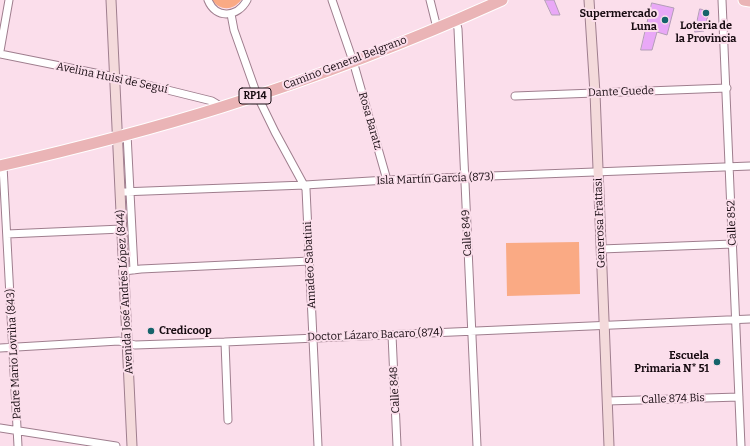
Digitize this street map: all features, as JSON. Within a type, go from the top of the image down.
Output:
[{"type":"main road","name":"Avenida José Andrés López (844)","points":[[111,0],[115,77],[122,136],[125,192],[122,229],[129,270],[128,344],[132,446]]},
{"type":"main road","name":"Camino General Belgrano","points":[[1,166],[122,136],[222,107],[353,61],[456,21],[502,0]]},
{"type":"main road","name":"Generosa Frattasi","points":[[589,0],[595,93],[609,446]]},
{"type":"main road","points":[[744,0],[750,1]]},
{"type":"street","points":[[0,53],[9,0]]},
{"type":"street","points":[[208,0],[213,8],[218,12],[230,14],[243,7],[247,0]]},
{"type":"street","name":"Rosa Baratz","points":[[332,0],[353,61],[387,180]]},
{"type":"street","points":[[430,0],[437,28]]},
{"type":"street","name":"Calle 852","points":[[722,0],[727,88],[741,446]]},
{"type":"street","name":"Amadeo Sabatini","points":[[230,14],[234,30],[257,95],[275,132],[305,185],[307,194],[318,446]]},
{"type":"street","name":"Calle 849","points":[[456,21],[458,29],[477,446]]},
{"type":"street","name":"Avelina Huisi de Seguí","points":[[0,53],[115,77],[212,100],[222,107]]},
{"type":"street","name":"Dante Guede","points":[[514,96],[727,88]]},
{"type":"street","name":"Padre Mario Lovriha (843)","points":[[1,166],[8,234],[18,446]]},
{"type":"street","name":"Isla Martín García (873)","points":[[125,192],[750,166]]},
{"type":"street","points":[[125,192],[129,270],[310,261]]},
{"type":"street","points":[[8,234],[122,229]]},
{"type":"street","points":[[601,249],[733,244]]},
{"type":"street","name":"Doctor Lázaro Bacaro (874)","points":[[0,348],[119,341],[135,345],[225,342],[750,319]]},
{"type":"street","name":"Calle 848","points":[[392,335],[397,446]]},
{"type":"street","points":[[225,342],[228,420]]},
{"type":"street","name":"Calle 874 Bis","points":[[607,401],[739,397]]},
{"type":"street","points":[[0,428],[116,446]]},
{"type":"shaded area","points":[[212,0],[241,0],[238,4],[230,8],[223,8],[215,4]]},
{"type":"shaded area","points":[[579,242],[580,294],[507,296],[506,243]]},
{"type":"building","points":[[545,0],[554,0],[560,15],[552,15]]},
{"type":"building","points":[[652,3],[674,8],[667,35],[657,32],[652,50],[641,50]]},
{"type":"building","points":[[700,9],[709,11],[704,31],[695,32]]},
{"type":"place","name":"Loteria de la Provincia","points":[[706,13]]},
{"type":"place","name":"Supermercado Luna","points":[[665,20]]},
{"type":"place","name":"Credicoop","points":[[151,331]]},
{"type":"place","name":"Escuela Primaria N* 51","points":[[717,362]]}]
